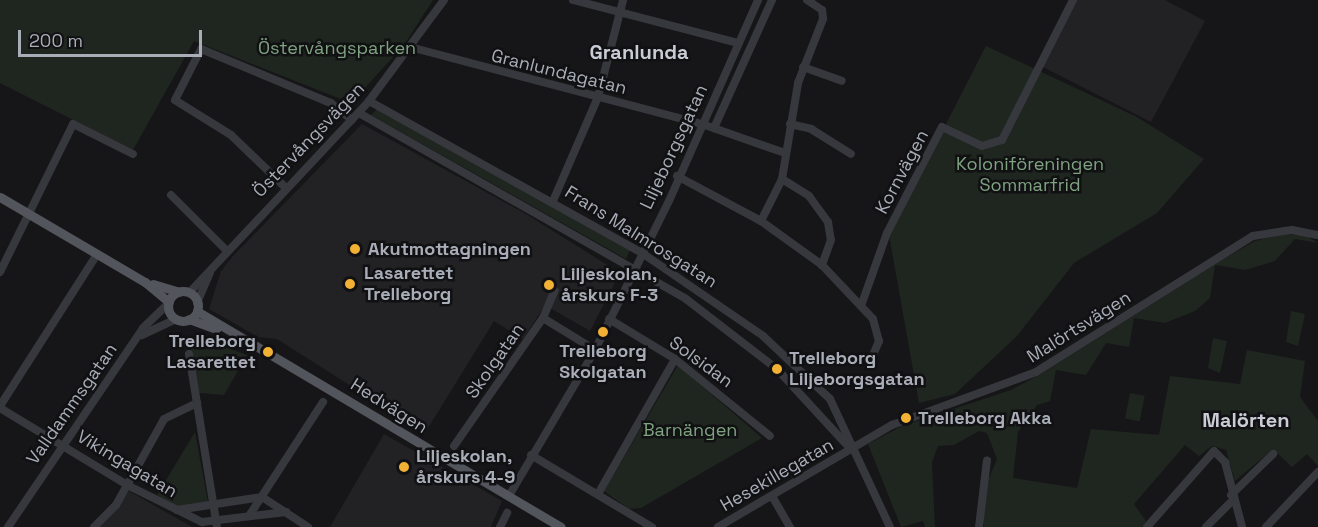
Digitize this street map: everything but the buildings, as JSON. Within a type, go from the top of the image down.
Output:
[{"type":"main road","points":[[0,197],[96,256],[145,282],[169,303],[176,319]]},
{"type":"main road","points":[[145,282],[184,292]]},
{"type":"main road","points":[[169,303],[184,292]]},
{"type":"main road","name":"Hedvägen","points":[[184,292],[197,307],[230,334],[510,494],[561,527]]},
{"type":"main road","points":[[189,320],[197,307]]},
{"type":"main road","name":"Hedvägen","points":[[176,319],[189,320],[230,334]]},
{"type":"street","name":"Östervångsvägen","points":[[197,307],[213,267],[225,249],[369,101],[444,0]]},
{"type":"street","points":[[573,0],[738,43]]},
{"type":"street","points":[[553,201],[598,97],[623,0]]},
{"type":"street","name":"Liljeborgsgatan","points":[[510,494],[595,350],[758,0]]},
{"type":"street","name":"Liljeborgsgatan","points":[[714,128],[772,0]]},
{"type":"street","points":[[760,220],[782,179],[790,124],[803,67],[823,19],[822,10],[807,0]]},
{"type":"street","name":"Kornvägen","points":[[861,306],[887,233],[942,127],[982,146],[1002,140],[1073,0]]},
{"type":"street","name":"Granlundagatan","points":[[410,47],[702,124],[785,153]]},
{"type":"street","points":[[285,187],[231,135],[175,100],[203,48],[254,75],[332,103],[352,120]]},
{"type":"street","points":[[803,67],[842,81]]},
{"type":"street","name":"Frans Malmrosgatan","points":[[369,101],[553,201],[642,253],[728,309],[811,378],[830,399],[851,450],[890,527]]},
{"type":"street","name":"Frans Malmrosgatan","points":[[359,112],[634,268],[763,356],[851,450]]},
{"type":"street","points":[[0,272],[30,216],[73,124],[133,154]]},
{"type":"street","points":[[790,124],[811,129],[851,154]]},
{"type":"street","points":[[676,176],[760,220],[822,265],[861,306],[877,328],[871,360]]},
{"type":"street","points":[[782,179],[809,196],[828,222],[831,240],[822,265]]},
{"type":"street","points":[[171,195],[225,249]]},
{"type":"street","name":"Malörtsvägen","points":[[851,450],[906,418],[1036,372],[1253,236],[1292,230],[1318,235]]},
{"type":"street","points":[[0,407],[96,256]]},
{"type":"street","name":"Östervångsvägen","points":[[184,292],[213,267]]},
{"type":"street","name":"Skolgatan","points":[[454,446],[543,318],[555,290]]},
{"type":"street","name":"Valldammsgatan","points":[[8,527],[132,344],[169,303]]},
{"type":"street","points":[[543,318],[595,350]]},
{"type":"street","points":[[132,344],[157,324],[176,319]]},
{"type":"street","name":"Solsidan","points":[[609,319],[675,359],[770,436]]},
{"type":"street","points":[[189,354],[216,524],[249,516],[286,512]]},
{"type":"street","points":[[598,494],[675,359]]},
{"type":"street","points":[[249,516],[323,402]]},
{"type":"street","points":[[94,527],[127,485],[164,419],[197,403]]},
{"type":"street","name":"Vikingagatan","points":[[0,407],[127,485],[201,522],[216,524]]},
{"type":"street","name":"Hesekillegatan","points":[[718,527],[851,450]]},
{"type":"street","points":[[1147,527],[1214,451],[1225,462],[1232,498],[1242,527]]},
{"type":"street","points":[[1206,527],[1273,454]]},
{"type":"street","points":[[531,455],[652,527]]},
{"type":"street","points":[[979,527],[987,459]]},
{"type":"street","points":[[1266,527],[1318,472]]},
{"type":"street","points":[[772,496],[790,527]]},
{"type":"street","points":[[262,497],[308,527]]},
{"type":"street","name":"Vikingagatan","points":[[176,511],[262,497]]},
{"type":"street","points":[[500,527],[507,513]]},
{"type":"shaded area","points":[[1075,0],[1165,0],[1205,21],[1151,122],[1041,66]]},
{"type":"shaded area","name":"Lasarettet Trelleborg","points":[[362,124],[526,214],[620,273],[590,331],[545,305],[523,339],[494,321],[425,433],[277,339],[258,337],[209,309],[221,271],[233,256]]},
{"type":"shaded area","name":"Liljeskolan, årskurs 4-9","points":[[384,434],[502,501],[491,527],[330,527]]},
{"type":"shaded area","points":[[129,491],[192,527],[99,527]]},
{"type":"green space","name":"Östervångsparken","points":[[0,0],[433,0],[404,45],[351,103],[194,41],[133,150],[0,83]]},
{"type":"green space","name":"Koloniföreningen Sommarfrid","points":[[986,46],[1137,117],[1204,159],[1157,213],[1074,263],[1017,336],[955,394],[919,403],[889,235]]},
{"type":"green space","points":[[377,109],[630,250],[626,259],[371,115]]},
{"type":"green space","points":[[1283,234],[1305,235],[1318,243],[1295,239],[1275,261],[1245,270],[1215,265],[1210,298],[1195,311],[1165,323],[1134,318],[1129,347],[1106,343],[1086,375],[1056,370],[1050,401],[1037,405],[1018,432],[1013,478],[1077,488],[1091,429],[1159,435],[1170,376],[1240,384],[1247,350],[1305,361],[1300,397],[1318,421],[1318,466],[1307,454],[1292,467],[1273,449],[1235,481],[1226,450],[1212,446],[1199,456],[1185,445],[1134,504],[1146,521],[1142,527],[984,527],[984,490],[997,459],[987,433],[979,431],[954,445],[938,446],[932,462],[935,527],[925,527],[923,521],[901,527],[868,444],[902,426],[1011,390],[1041,374],[1222,260],[1255,241]]},
{"type":"green space","points":[[1291,311],[1305,314],[1298,346],[1286,342]]},
{"type":"green space","points":[[195,336],[247,355],[224,395],[199,393],[189,344]]},
{"type":"green space","points":[[1213,338],[1227,341],[1220,373],[1208,368]]},
{"type":"green space","name":"Barnängen","points":[[678,365],[762,438],[641,508],[629,509],[604,491]]},
{"type":"green space","points":[[1130,393],[1145,396],[1140,421],[1125,419]]},
{"type":"green space","points":[[195,432],[208,502],[178,507],[157,495]]},
{"type":"place","name":"Akutmottagningen","points":[[355,249]]},
{"type":"place","name":"Lasarettet Trelleborg","points":[[350,284]]},
{"type":"place","name":"Liljeskolan, årskurs F-3","points":[[549,285]]},
{"type":"place","name":"Trelleborg Skolgatan","points":[[603,332]]},
{"type":"place","name":"Trelleborg Lasarettet","points":[[268,352]]},
{"type":"place","name":"Trelleborg Liljeborgsgatan","points":[[777,369]]},
{"type":"place","name":"Trelleborg Akka","points":[[906,418]]},
{"type":"place","name":"Liljeskolan, årskurs 4-9","points":[[404,467]]},
{"type":"district","name":"Granlunda","points":[[639,52]]},
{"type":"district","name":"Malörten","points":[[1246,420]]}]
